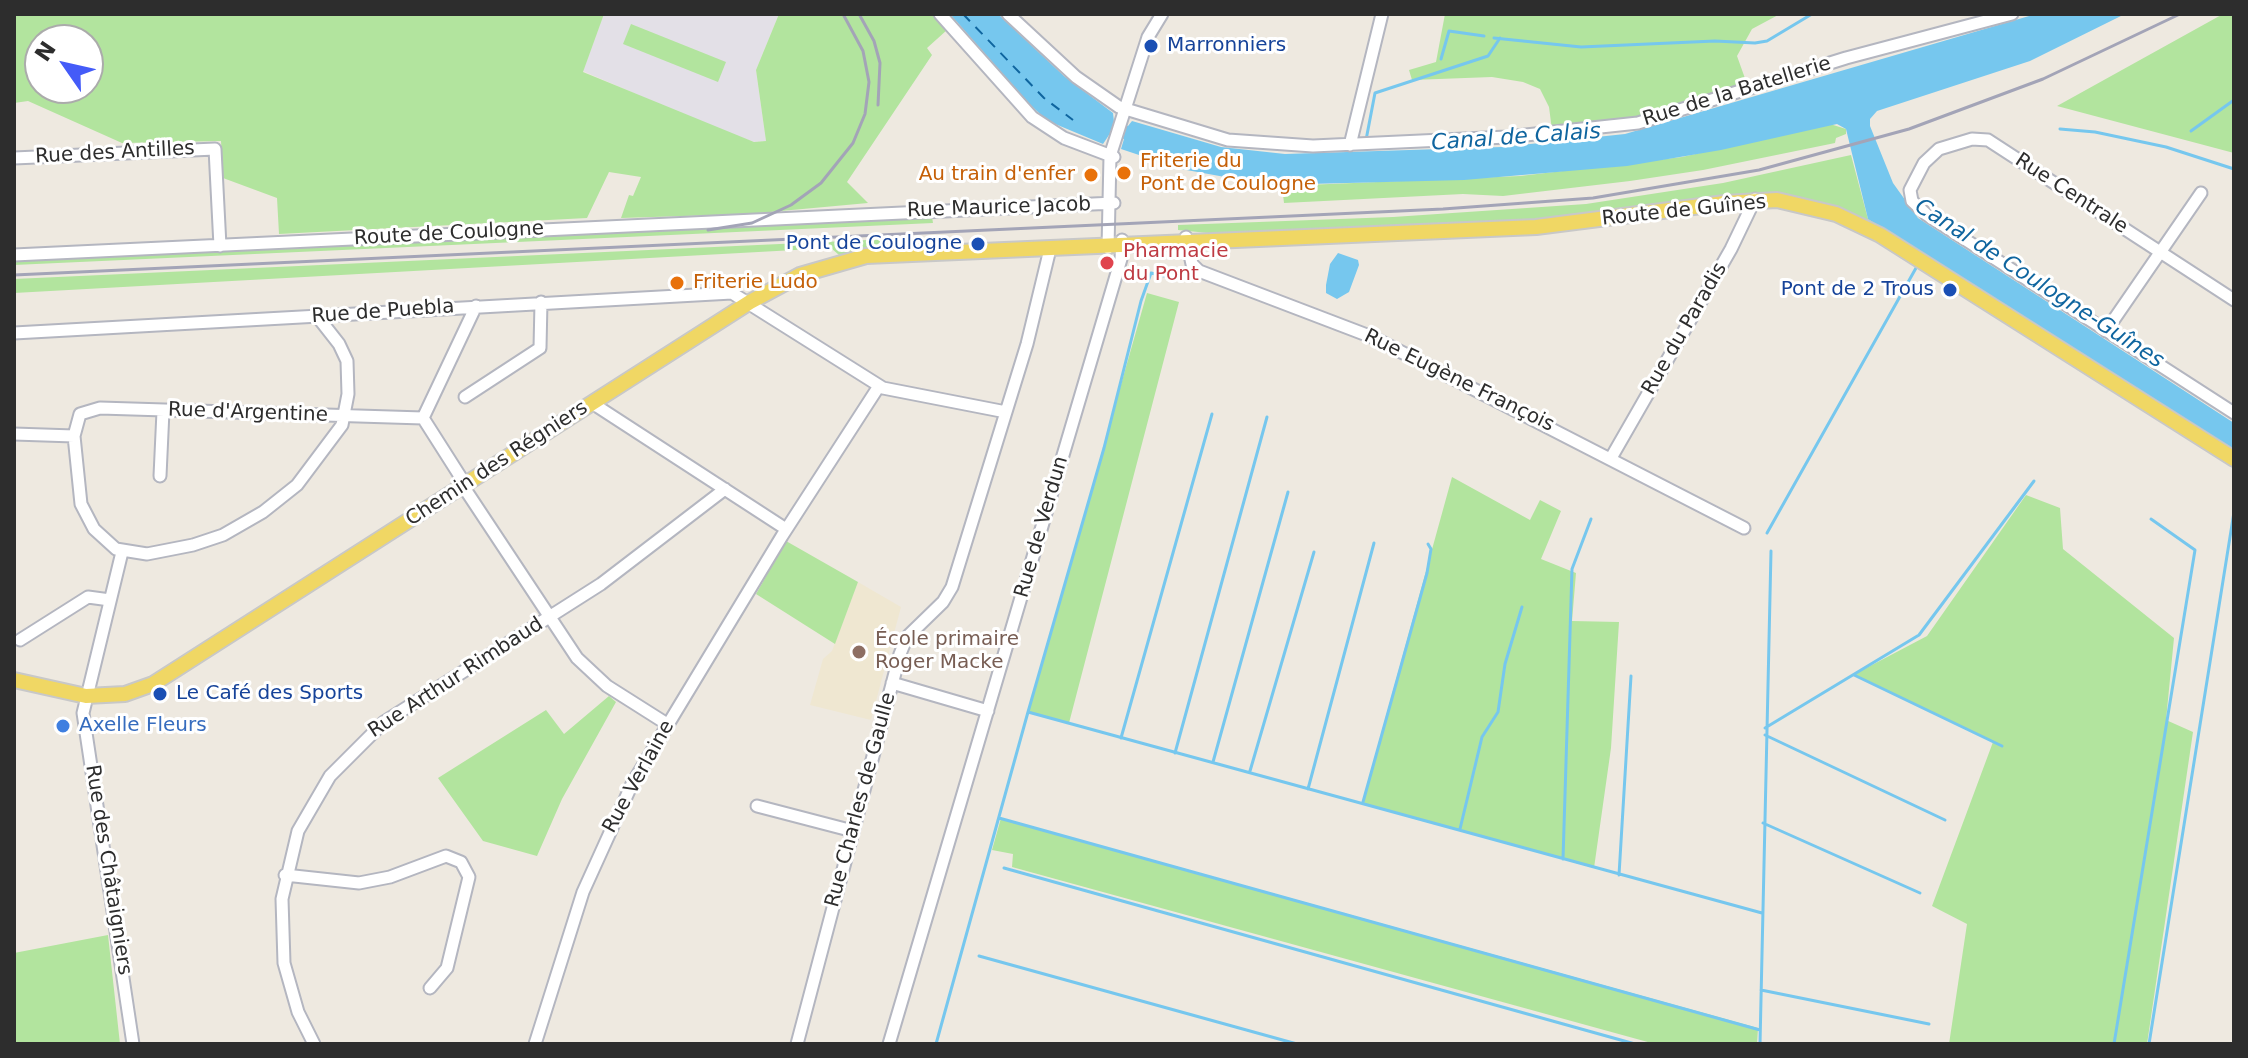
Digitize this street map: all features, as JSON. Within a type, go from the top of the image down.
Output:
[{"type":"main road","name":"Route de Guînes","points":[[1115,244],[1536,227],[1755,199],[1826,211],[1872,231],[2234,459]]},
{"type":"main road","name":"Chemin des Régniers","points":[[992,251],[1028,242],[1115,244]]},
{"type":"main road","name":"Chemin des Régniers","points":[[14,680],[86,696],[125,694],[161,681],[750,302],[800,275],[852,258],[1115,244]]},
{"type":"street","points":[[940,14],[1032,117],[1058,135],[1112,153],[1148,37],[1162,14]]},
{"type":"street","name":"Rue de la Batellerie","points":[[1008,14],[1087,86],[1124,113],[1228,140],[1274,145],[1350,145],[1507,137],[1638,123],[1846,58],[1954,32],[2012,14]]},
{"type":"street","points":[[1148,14],[1148,37]]},
{"type":"street","points":[[1350,145],[1382,14]]},
{"type":"street","name":"Rue Centrale","points":[[2106,331],[1923,212],[1911,198],[1912,184],[1928,158],[1943,146],[1988,140],[2234,300]]},
{"type":"street","name":"Rue des Antilles","points":[[14,158],[215,149],[220,246]]},
{"type":"street","name":"Rue de Verdun","points":[[889,1044],[988,711],[1115,244],[1110,203],[1112,153]]},
{"type":"street","points":[[2201,193],[2106,331],[2234,413]]},
{"type":"street","name":"Rue du Paradis","points":[[1611,458],[1731,249],[1755,199]]},
{"type":"street","name":"Rue Maurice Jacob","points":[[883,213],[1110,203]]},
{"type":"street","name":"Route de Coulogne","points":[[14,255],[883,213]]},
{"type":"street","name":"Rue Eugène François","points":[[1186,240],[1192,264],[1199,271],[1364,333],[1744,528]]},
{"type":"street","name":"Rue Charles de Gaulle","points":[[797,1044],[892,683],[907,637],[950,592],[1006,412],[1050,249]]},
{"type":"street","name":"Rue de Puebla","points":[[14,333],[727,293],[750,302]]},
{"type":"street","points":[[465,397],[538,351],[542,342],[541,302]]},
{"type":"street","points":[[750,302],[879,386],[1006,412]]},
{"type":"street","points":[[476,306],[423,418],[548,618],[594,676],[667,724]]},
{"type":"street","points":[[14,434],[74,436],[75,474],[85,513],[100,536],[122,552],[147,554],[193,545],[256,517],[307,475],[331,444],[346,416],[347,361],[336,339],[317,316]]},
{"type":"street","name":"Rue Verlaine","points":[[535,1044],[589,876],[632,784],[786,529],[879,386]]},
{"type":"street","points":[[592,403],[786,529]]},
{"type":"street","name":"Rue d'Argentine","points":[[74,436],[77,417],[84,411],[106,408],[423,418]]},
{"type":"street","points":[[160,476],[163,411]]},
{"type":"street","name":"Rue Arthur Rimbaud","points":[[314,1044],[287,979],[281,924],[285,875],[293,845],[313,801],[363,739],[391,717],[618,572],[725,489]]},
{"type":"street","name":"Rue des Châtaigniers","points":[[122,552],[83,713],[133,1044]]},
{"type":"street","points":[[20,640],[88,597],[110,600]]},
{"type":"street","points":[[892,683],[988,711]]},
{"type":"street","points":[[757,806],[853,831]]},
{"type":"street","points":[[285,875],[359,883],[390,877],[446,856],[461,862],[469,877],[458,925],[445,972],[430,988]]},
{"type":"shaded area","points":[[604,14],[779,14],[756,70],[766,141],[754,142],[712,127],[583,71]]},
{"type":"shaded area","name":"École primaire Roger Macke","points":[[858,582],[901,607],[871,720],[810,705],[823,659],[832,651]]},
{"type":"green space","points":[[14,14],[604,14],[583,72],[754,142],[766,141],[756,70],[779,14],[950,14],[957,21],[927,48],[932,55],[847,182],[868,203],[748,214],[621,218],[629,195],[633,196],[641,177],[609,172],[587,218],[279,234],[277,198],[223,178],[221,141],[122,143],[35,104],[104,104],[104,24],[24,24],[24,102],[14,103]]},
{"type":"green space","points":[[1445,14],[1780,14],[1752,29],[1737,56],[1747,84],[1628,121],[1552,130],[1549,107],[1540,89],[1523,82],[1492,77],[1412,80],[1409,70],[1436,62]]},
{"type":"green space","points":[[2223,14],[2234,14],[2234,153],[2057,106]]},
{"type":"green space","points":[[631,24],[726,62],[718,82],[623,44]]},
{"type":"green space","points":[[1830,124],[1846,129],[1846,134],[1836,138],[1835,143],[1703,170],[1630,181],[1503,196],[1463,194],[1284,203],[1282,186],[1520,176],[1682,157]]},
{"type":"green space","points":[[1851,155],[1868,219],[1921,251],[1917,252],[1841,209],[1788,196],[1758,193],[1580,218],[1440,227],[1208,233],[1178,230],[1178,225],[1393,217],[1586,204],[1723,183]]},
{"type":"green space","points":[[932,217],[933,223],[14,265],[14,260]]},
{"type":"green space","points":[[933,237],[934,248],[839,255],[831,248],[14,293],[14,279]]},
{"type":"green space","points":[[1147,293],[1179,302],[1069,723],[1028,712]]},
{"type":"green space","points":[[1452,477],[1530,520],[1540,500],[1561,511],[1541,559],[1576,573],[1572,621],[1619,622],[1611,748],[1594,868],[1362,803]]},
{"type":"green space","points":[[2026,495],[2060,508],[2063,549],[2174,638],[2166,720],[2193,732],[2147,1044],[1949,1044],[1967,924],[1932,906],[1993,742],[1853,675],[1927,636]]},
{"type":"green space","points":[[786,541],[858,582],[835,644],[756,594]]},
{"type":"green space","points":[[609,696],[616,702],[562,799],[537,856],[483,841],[438,778],[546,710],[564,734]]},
{"type":"green space","points":[[1001,818],[1758,1028],[1757,1044],[1655,1044],[1012,867],[1013,854],[992,850]]},
{"type":"green space","points":[[108,935],[120,1044],[14,1044],[14,953]]},
{"type":"water","points":[[950,14],[998,14],[1064,76],[1113,113],[1114,122],[1128,126],[1132,121],[1221,147],[1285,154],[1502,147],[1625,134],[2036,14],[2125,14],[2030,61],[1877,111],[1870,119],[1870,126],[1893,183],[1918,218],[2234,423],[2234,451],[1868,219],[1846,129],[1837,124],[1721,150],[1627,166],[1464,180],[1269,185],[1181,169],[1121,149],[1124,139],[1109,135],[1103,144],[1048,121],[1029,104]]},
{"type":"water","points":[[1338,253],[1358,260],[1359,265],[1349,292],[1337,299],[1326,293],[1326,285],[1330,264]]},
{"type":"waterway","points":[[1494,38],[1581,47],[1715,41],[1755,43],[1767,41],[1812,14]]},
{"type":"waterway","points":[[1441,59],[1449,31],[1484,36]]},
{"type":"waterway","points":[[1366,140],[1375,93],[1488,56],[1500,38]]},
{"type":"waterway","points":[[2191,131],[2234,100]]},
{"type":"waterway","points":[[2060,129],[2095,132],[2166,147],[2234,169]]},
{"type":"waterway","points":[[1767,533],[1916,268]]},
{"type":"waterway","points":[[1183,280],[1151,273],[1028,712],[1762,913]]},
{"type":"waterway","points":[[1121,738],[1212,414]]},
{"type":"waterway","points":[[1175,753],[1267,417]]},
{"type":"waterway","points":[[1765,728],[1919,635],[2034,481]]},
{"type":"waterway","points":[[1213,762],[1288,492]]},
{"type":"waterway","points":[[2149,1044],[2234,512]]},
{"type":"waterway","points":[[1563,859],[1572,569],[1591,519]]},
{"type":"waterway","points":[[2114,1044],[2195,550],[2151,519]]},
{"type":"waterway","points":[[1308,789],[1374,543]]},
{"type":"waterway","points":[[1363,802],[1427,573],[1431,549],[1428,544]]},
{"type":"waterway","points":[[1760,1044],[1771,551]]},
{"type":"waterway","points":[[1250,771],[1314,552]]},
{"type":"waterway","points":[[1460,829],[1482,737],[1498,712],[1505,664],[1522,607]]},
{"type":"waterway","points":[[1854,675],[2002,746]]},
{"type":"waterway","points":[[1619,875],[1631,676]]},
{"type":"waterway","points":[[936,1044],[1028,712]]},
{"type":"waterway","points":[[1765,735],[1945,820]]},
{"type":"waterway","points":[[999,818],[1760,1030]]},
{"type":"waterway","points":[[1763,823],[1920,893]]},
{"type":"waterway","points":[[1004,868],[1635,1044]]},
{"type":"waterway","points":[[979,956],[1297,1044]]},
{"type":"waterway","points":[[1761,990],[1929,1024]]},
{"type":"ferry route","points":[[963,14],[1044,98],[1073,120]]},
{"type":"railway","points":[[708,230],[752,223],[791,205],[821,183],[853,143],[865,114],[869,82],[863,51],[843,14]]},
{"type":"railway","points":[[859,14],[874,41],[880,63],[878,105]]},
{"type":"railway","points":[[14,275],[1443,209],[1593,198],[1759,170],[1909,129],[2043,79],[2180,14]]},
{"type":"place","name":"Marronniers","points":[[1151,46]]},
{"type":"place","name":"Friterie du Pont de Coulogne","points":[[1124,173]]},
{"type":"place","name":"Au train d'enfer","points":[[1091,175]]},
{"type":"place","name":"Pont de Coulogne","points":[[978,244]]},
{"type":"place","name":"Pharmacie du Pont","points":[[1107,263]]},
{"type":"place","name":"Friterie Ludo","points":[[677,283]]},
{"type":"place","name":"Pont de 2 Trous","points":[[1950,290]]},
{"type":"place","name":"École primaire Roger Macke","points":[[859,652]]},
{"type":"place","name":"Le Café des Sports","points":[[160,694]]},
{"type":"place","name":"Axelle Fleurs","points":[[63,726]]},
{"type":"water label","name":"Canal de Calais","points":[[1516,138]]},
{"type":"water label","name":"Canal de Coulogne-Guînes","points":[[2039,284]]}]
